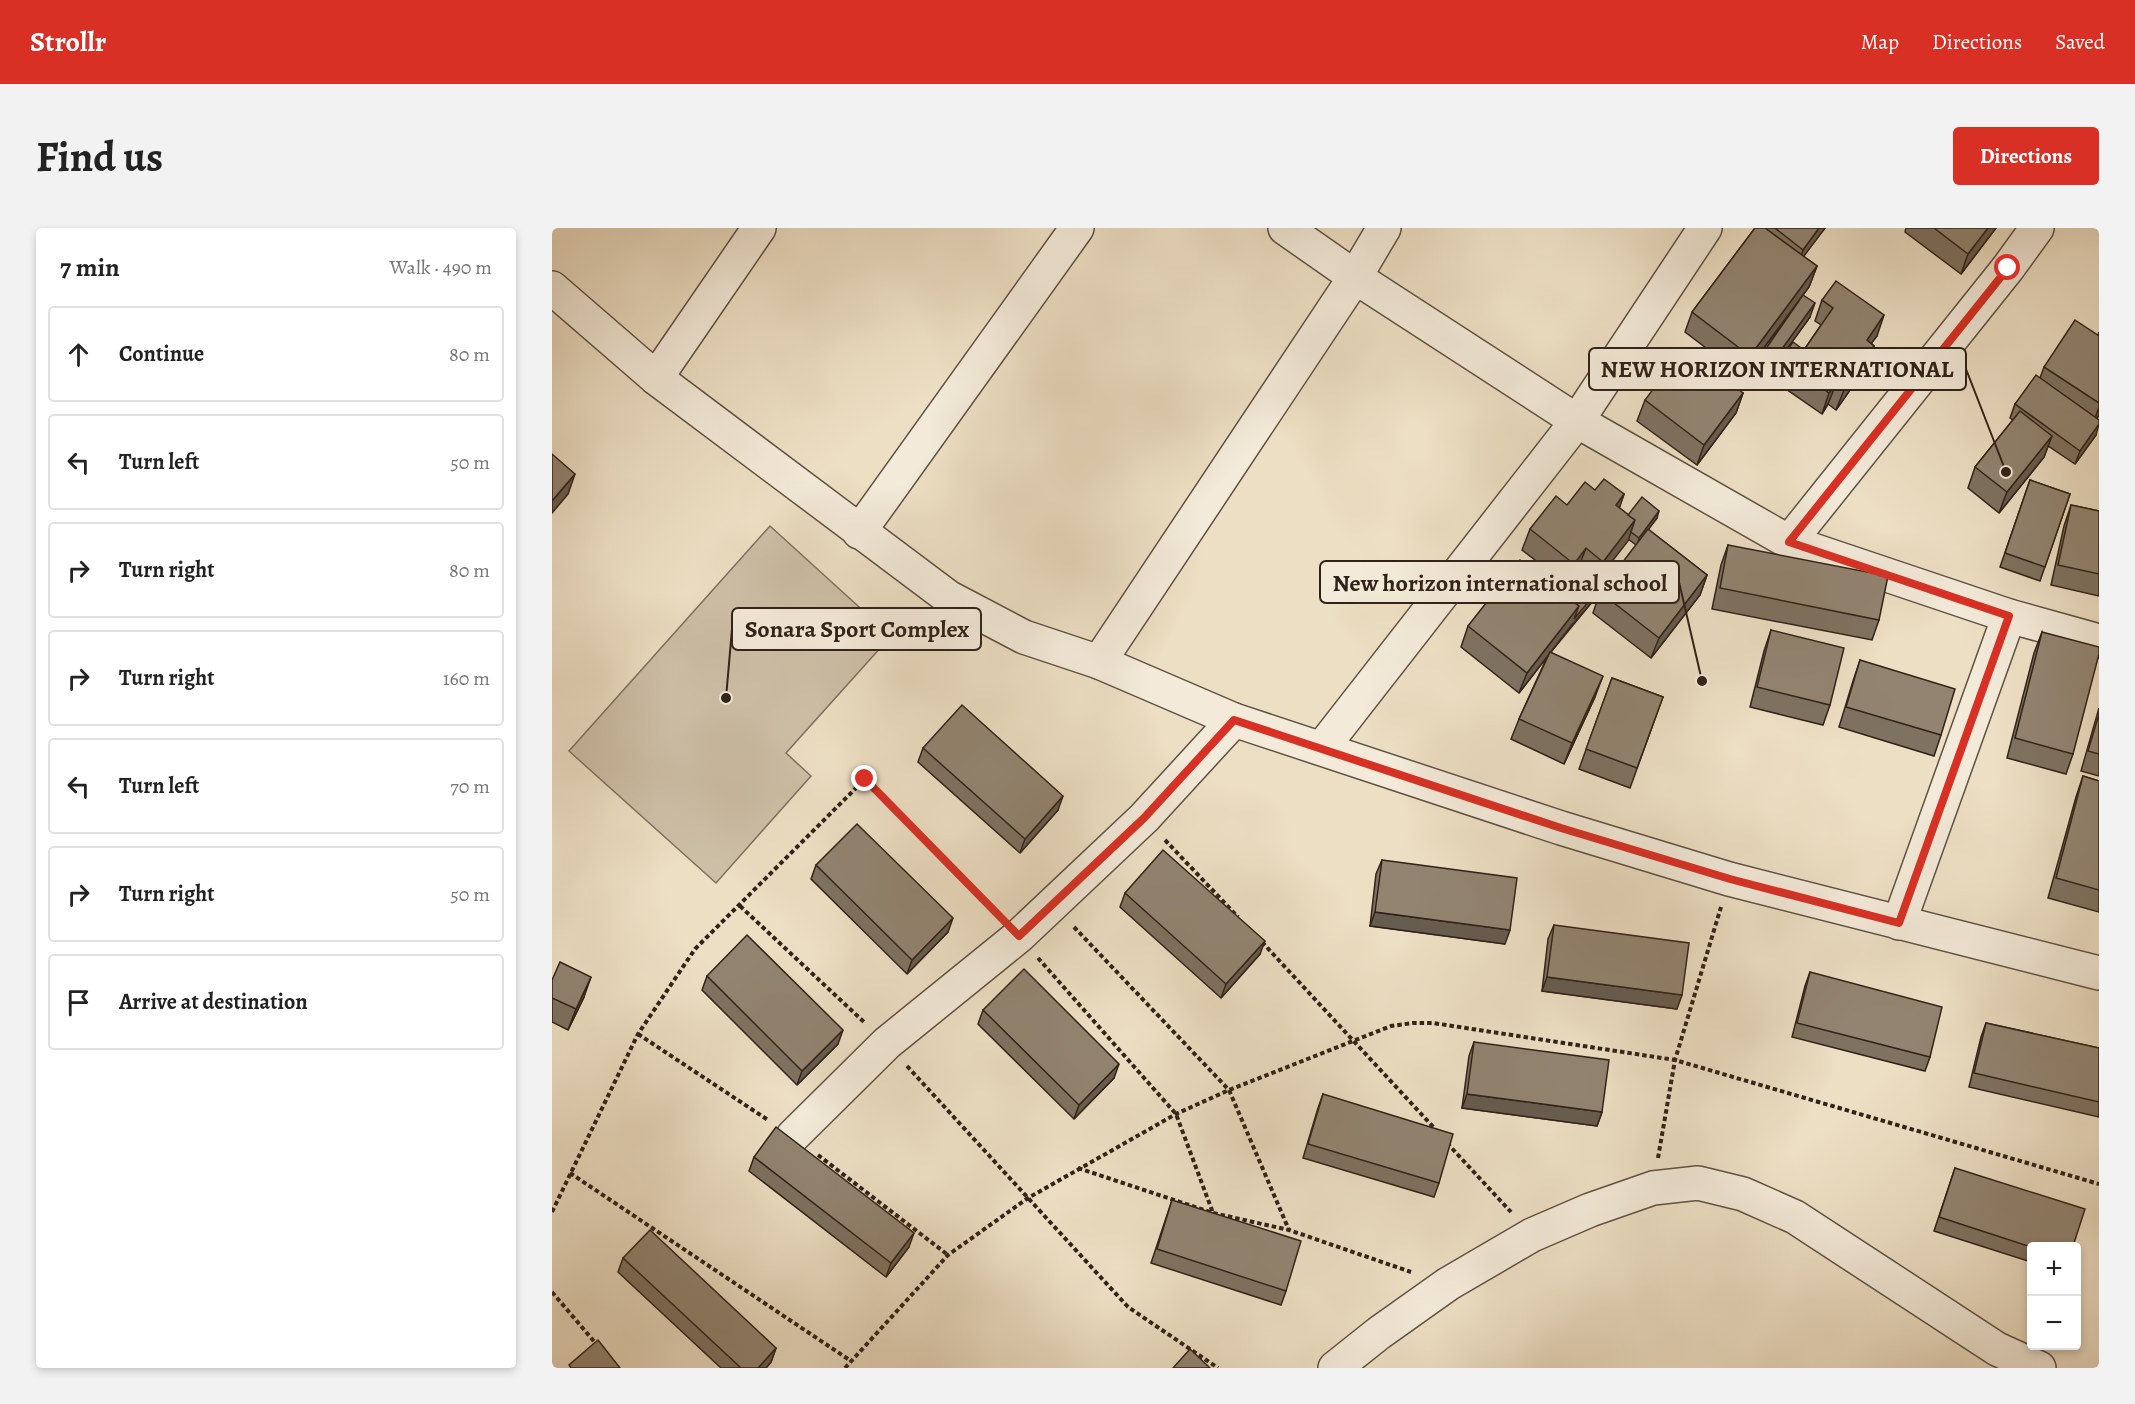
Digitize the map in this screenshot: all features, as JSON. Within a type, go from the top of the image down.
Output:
[{"type":"street","points":[[656,378],[759,228]]},
{"type":"street","points":[[859,532],[1077,228]]},
{"type":"street","points":[[1285,228],[1354,277],[1577,421],[1789,542],[2009,616],[2099,641]]},
{"type":"street","points":[[1099,662],[1354,277],[1384,228]]},
{"type":"street","points":[[1322,748],[1577,421],[1705,228]]},
{"type":"street","points":[[1789,542],[2008,268],[2037,228]]},
{"type":"street","points":[[552,288],[656,378],[859,532],[948,597],[1024,637],[1099,662],[1234,720],[1561,828],[1730,879],[2099,973]]},
{"type":"street","points":[[1899,923],[2009,616]]},
{"type":"street","points":[[793,1136],[887,1043],[1019,936],[1053,904],[1144,818],[1234,720]]},
{"type":"street","points":[[1335,1368],[1379,1333],[1448,1284],[1532,1235],[1590,1210],[1653,1188],[1698,1184],[1743,1194],[1795,1217],[1849,1250],[1997,1349],[2039,1368]]},
{"type":"path","points":[[552,1212],[638,1034],[695,949],[865,779],[1019,936],[1176,1114],[1213,1213]]},
{"type":"path","points":[[1144,818],[1241,921]]},
{"type":"path","points":[[1653,1188],[1675,1060],[1730,879]]},
{"type":"path","points":[[1053,904],[1228,1090],[1289,1230]]},
{"type":"path","points":[[740,906],[887,1043],[1128,1308],[1218,1368]]},
{"type":"path","points":[[1257,938],[1354,1040],[1532,1235]]},
{"type":"path","points":[[845,1368],[948,1256],[1028,1198],[1077,1168],[1176,1114],[1228,1090],[1391,1026],[1433,1023],[1675,1060],[2099,1184]]},
{"type":"path","points":[[1077,1168],[1213,1213],[1289,1230],[1448,1284]]},
{"type":"path","points":[[570,1173],[851,1361]]},
{"type":"path","points":[[552,1292],[602,1351]]},
{"type":"shaded area","points":[[770,526],[891,636],[786,753],[811,776],[716,883],[569,751]]},
{"type":"building","points":[[1755,228],[1765,228],[1817,266],[1750,356],[1692,312]]},
{"type":"building","points":[[1775,228],[1819,228],[1803,250]]},
{"type":"building","points":[[1934,228],[1988,228],[1968,254]]},
{"type":"building","points":[[1836,281],[1884,315],[1867,340],[1874,346],[1844,390],[1836,384],[1829,393],[1781,359],[1793,342],[1804,350],[1833,308],[1822,300]]},
{"type":"building","points":[[1803,295],[1815,303],[1776,357],[1765,350]]},
{"type":"building","points":[[2075,320],[2099,336],[2099,403],[2044,367]]},
{"type":"building","points":[[1684,348],[1743,393],[1704,445],[1645,400]]},
{"type":"building","points":[[2036,375],[2099,420],[2099,424],[2080,451],[2015,404]]},
{"type":"building","points":[[2020,411],[2052,436],[2007,492],[1975,467]]},
{"type":"building","points":[[552,454],[575,474],[552,501]]},
{"type":"building","points":[[1604,479],[1624,494],[1616,505],[1635,520],[1603,562],[1586,548],[1574,564],[1530,529],[1556,496],[1567,505],[1585,482],[1595,490]]},
{"type":"building","points":[[2030,480],[2070,494],[2045,567],[2005,553]]},
{"type":"building","points":[[1642,497],[1659,511],[1639,538],[1631,532],[1635,520],[1628,515]]},
{"type":"building","points":[[2071,505],[2099,511],[2099,574],[2058,565]]},
{"type":"building","points":[[1648,529],[1707,575],[1659,638],[1600,592]]},
{"type":"building","points":[[1728,545],[1888,576],[1879,620],[1720,588]]},
{"type":"building","points":[[1520,560],[1579,606],[1527,673],[1468,626]]},
{"type":"building","points":[[1576,577],[1595,594],[1574,619],[1579,606],[1562,593]]},
{"type":"building","points":[[1771,630],[1844,648],[1830,705],[1757,687]]},
{"type":"building","points":[[2042,632],[2099,647],[2073,754],[2015,738]]},
{"type":"building","points":[[1550,652],[1603,676],[1572,743],[1519,719]]},
{"type":"building","points":[[1860,660],[1955,689],[1941,735],[1846,707]]},
{"type":"building","points":[[1612,678],[1663,697],[1637,768],[1586,749]]},
{"type":"building","points":[[962,705],[1063,796],[1025,839],[923,748]]},
{"type":"building","points":[[2099,714],[2099,754],[2088,751]]},
{"type":"building","points":[[2083,776],[2099,781],[2099,890],[2056,878]]},
{"type":"building","points":[[857,824],[953,918],[912,960],[816,865]]},
{"type":"building","points":[[1163,850],[1265,941],[1226,984],[1125,893]]},
{"type":"building","points":[[1382,860],[1517,878],[1510,930],[1375,912]]},
{"type":"building","points":[[1554,925],[1689,943],[1682,995],[1547,977]]},
{"type":"building","points":[[747,935],[843,1030],[802,1071],[707,976]]},
{"type":"building","points":[[560,962],[591,977],[576,1009],[552,998],[552,980]]},
{"type":"building","points":[[1024,969],[1119,1064],[1079,1105],[983,1010]]},
{"type":"building","points":[[1810,972],[1942,1007],[1930,1057],[1797,1023]]},
{"type":"building","points":[[1986,1023],[2099,1048],[2099,1102],[1974,1073]]},
{"type":"building","points":[[1474,1042],[1609,1060],[1602,1112],[1467,1094]]},
{"type":"building","points":[[1323,1094],[1453,1134],[1439,1183],[1308,1144]]},
{"type":"building","points":[[776,1127],[914,1233],[891,1263],[754,1157]]},
{"type":"building","points":[[1955,1168],[2085,1209],[2074,1242],[2027,1242],[2027,1246],[1939,1217]]},
{"type":"building","points":[[1172,1200],[1301,1241],[1286,1291],[1157,1249]]},
{"type":"building","points":[[650,1230],[776,1348],[758,1368],[741,1368],[623,1258]]},
{"type":"building","points":[[598,1340],[620,1368],[571,1368],[569,1365]]},
{"type":"building","points":[[1190,1349],[1210,1368],[1173,1368]]},
{"type":"place","name":"NEW HORIZON INTERNATIONAL","points":[[2006,472]]},
{"type":"place","name":"New horizon international school","points":[[1702,681]]},
{"type":"place","name":"Sonara Sport Complex","points":[[726,698]]},
{"type":"route","points":[[865,779],[1019,936],[1144,818],[1234,720],[1561,828],[1730,879],[1899,923],[2009,616],[1789,542],[2008,268]]}]
